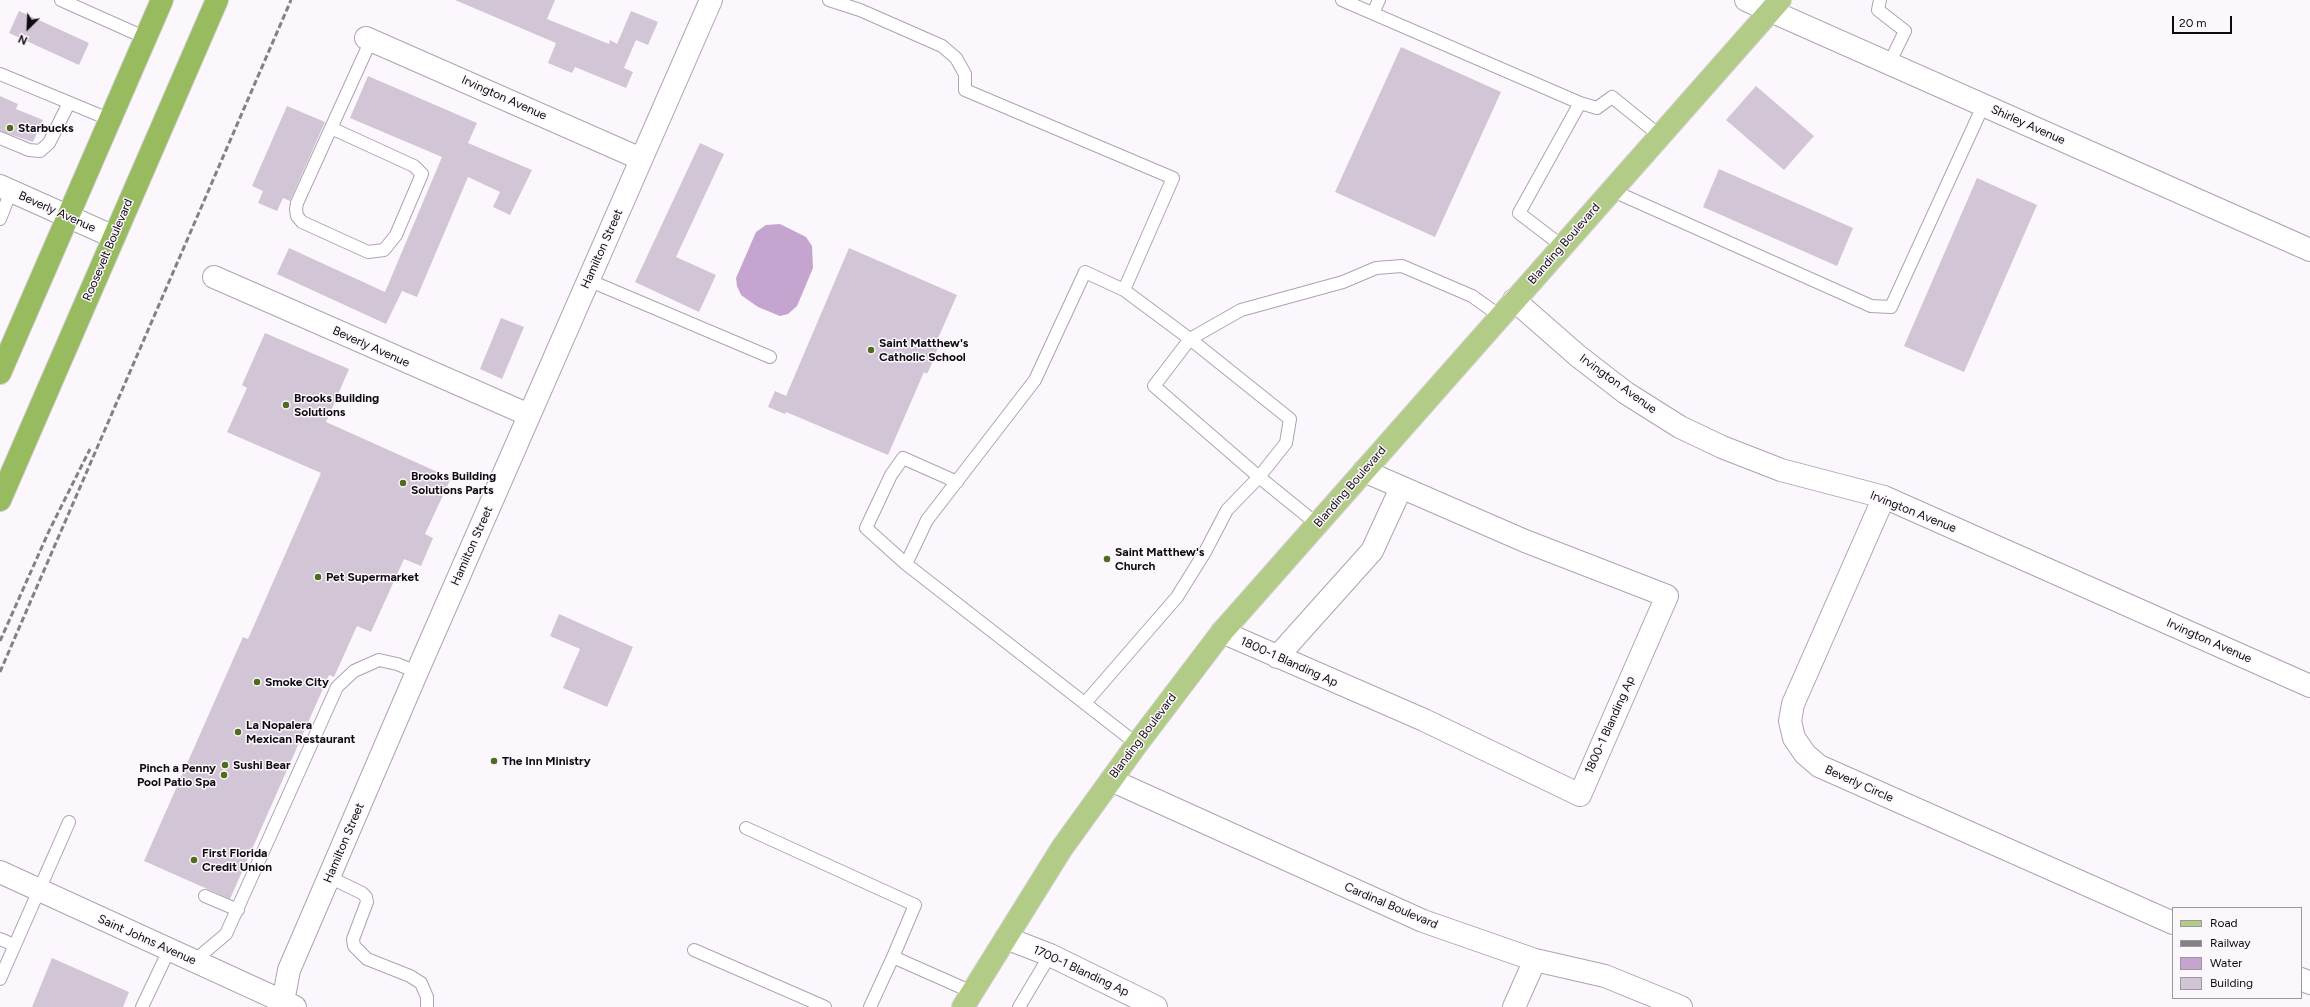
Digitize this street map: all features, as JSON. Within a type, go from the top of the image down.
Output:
[{"type":"highway","points":[[0,373],[162,0]]},
{"type":"highway","name":"Roosevelt Boulevard","points":[[0,500],[217,0]]},
{"type":"main road","name":"Blanding Boulevard","points":[[968,1000],[1062,848],[1137,744],[1222,632],[1775,5]]},
{"type":"street","name":"Hamilton Street","points":[[287,1005],[289,970],[417,672],[711,0]]},
{"type":"street","name":"Shirley Avenue","points":[[1746,0],[1775,5],[1889,64],[2310,250]]},
{"type":"street","name":"Irvington Avenue","points":[[368,39],[641,159]]},
{"type":"street","name":"Beverly Avenue","points":[[6,189],[114,237]]},
{"type":"street","name":"Beverly Avenue","points":[[214,277],[529,415]]},
{"type":"street","name":"Irvington Avenue","points":[[1507,308],[1578,356],[1626,393],[1680,427],[1722,447],[1781,470],[1884,497],[2310,686]]},
{"type":"street","name":"1800-1 Blanding Ap","points":[[1222,632],[1424,720],[1580,794],[1667,596],[1525,541],[1364,471]]},
{"type":"street","points":[[1277,657],[1372,551],[1401,488]]},
{"type":"street","name":"Beverly Circle","points":[[1884,497],[1793,704],[1790,721],[1798,743],[1805,754],[1819,766],[2172,923]]},
{"type":"street","name":"Cardinal Boulevard","points":[[1111,780],[1423,921],[1535,960],[1605,976],[1681,1007]]},
{"type":"street","name":"Saint Johns Avenue","points":[[0,872],[287,1005]]},
{"type":"street","name":"1700-1 Blanding Ap","points":[[1006,938],[1050,955],[1156,1007]]},
{"type":"street","points":[[1514,1007],[1535,960]]},
{"type":"lane","points":[[60,0],[146,38]]},
{"type":"lane","points":[[829,0],[860,10],[942,46],[956,58],[965,74],[965,90],[1173,178],[1124,290]]},
{"type":"lane","points":[[1342,0],[1580,103],[1597,108],[1612,97],[1659,135]]},
{"type":"lane","points":[[1373,13],[1379,0]]},
{"type":"lane","points":[[1880,0],[1878,10],[1905,31],[1889,64]]},
{"type":"lane","points":[[331,128],[414,166],[422,174],[396,235],[384,250],[368,252],[302,222],[297,216],[297,203],[331,128],[368,39]]},
{"type":"lane","points":[[0,74],[111,120]]},
{"type":"lane","points":[[0,138],[29,150],[40,151],[49,143],[69,103]]},
{"type":"lane","points":[[1562,246],[1519,213],[1580,103]]},
{"type":"lane","points":[[1611,190],[1871,306],[1891,307],[1983,106]]},
{"type":"lane","points":[[0,219],[6,189]]},
{"type":"lane","points":[[1317,524],[1259,477],[1154,386],[1190,339],[1241,310],[1343,282],[1376,268],[1402,266],[1472,296],[1507,308]]},
{"type":"lane","points":[[906,564],[927,520],[1035,380],[1085,272],[1124,290],[1190,339],[1290,419],[1286,443],[1259,477],[1227,510],[1205,552],[1177,597],[1085,703]]},
{"type":"lane","points":[[588,280],[770,357]]},
{"type":"lane","points":[[957,482],[903,458],[892,475],[866,528],[906,564],[1137,744]]},
{"type":"lane","points":[[194,961],[226,934],[337,687],[354,671],[379,660],[397,664],[417,672]]},
{"type":"lane","points":[[0,979],[69,822]]},
{"type":"lane","points":[[746,828],[915,905],[893,958],[870,1007]]},
{"type":"lane","points":[[329,877],[362,893],[366,897],[367,902],[353,939],[354,946],[367,958],[410,976],[421,983],[427,997],[427,1007]]},
{"type":"lane","points":[[205,896],[238,910]]},
{"type":"lane","points":[[0,939],[14,945]]},
{"type":"lane","points":[[142,1007],[169,950]]},
{"type":"lane","points":[[694,950],[825,1007]]},
{"type":"lane","points":[[1019,1007],[1050,955]]},
{"type":"lane","points":[[893,958],[968,1000]]},
{"type":"water","points":[[780,224],[806,237],[812,246],[813,268],[797,306],[788,314],[780,316],[758,307],[741,295],[737,286],[736,278],[756,232],[766,225]]},
{"type":"building","points":[[455,0],[555,0],[547,19],[609,44],[610,40],[617,44],[631,11],[658,22],[648,45],[636,40],[624,68],[633,72],[626,88],[575,67],[572,73],[548,63],[556,43]]},
{"type":"building","points":[[19,11],[89,43],[79,65],[9,33]]},
{"type":"building","points":[[1401,47],[1501,92],[1435,237],[1335,192]]},
{"type":"building","points":[[368,76],[477,123],[468,143],[532,170],[510,215],[493,207],[500,192],[468,177],[417,297],[402,291],[386,324],[277,274],[289,248],[385,292],[442,157],[350,118]]},
{"type":"building","points":[[1756,86],[1814,136],[1784,170],[1726,120]]},
{"type":"building","points":[[0,96],[18,104],[16,109],[43,120],[33,142],[0,131]]},
{"type":"building","points":[[287,106],[325,122],[290,201],[283,198],[277,211],[258,203],[263,191],[252,186]]},
{"type":"building","points":[[700,143],[724,154],[676,257],[716,275],[699,312],[635,282]]},
{"type":"building","points":[[1719,169],[1853,228],[1837,266],[1703,207]]},
{"type":"building","points":[[1977,178],[2037,205],[1964,372],[1904,346]]},
{"type":"building","name":"Saint Matthew's Catholic School","points":[[849,248],[957,295],[936,343],[939,345],[932,363],[927,374],[924,372],[888,455],[786,412],[785,414],[768,407],[775,391],[786,396]]},
{"type":"building","points":[[501,318],[524,327],[502,379],[480,369]]},
{"type":"building","points":[[265,333],[349,369],[326,422],[451,478],[425,534],[433,538],[421,566],[404,559],[371,632],[357,626],[334,677],[329,675],[230,899],[144,861],[243,637],[248,639],[321,473],[227,432],[247,388],[242,385]]},
{"type":"building","points":[[559,614],[633,647],[607,707],[563,688],[580,649],[550,636]]},
{"type":"building","points":[[52,958],[129,992],[123,1007],[32,1007]]},
{"type":"railway","points":[[0,672],[291,0]]},
{"type":"railway","points":[[0,641],[49,531],[90,449]]},
{"type":"place","name":"Starbucks","points":[[10,128]]},
{"type":"place","name":"Saint Matthew's Catholic School","points":[[871,350]]},
{"type":"place","name":"Brooks Building Solutions","points":[[286,405]]},
{"type":"place","name":"Brooks Building Solutions Parts","points":[[403,483]]},
{"type":"place","name":"Saint Matthew's Church","points":[[1107,559]]},
{"type":"place","name":"Pet Supermarket","points":[[318,577]]},
{"type":"place","name":"Smoke City","points":[[257,682]]},
{"type":"place","name":"La Nopalera Mexican Restaurant","points":[[238,732]]},
{"type":"place","name":"The Inn Ministry","points":[[494,761]]},
{"type":"place","name":"Sushi Bear","points":[[225,765]]},
{"type":"place","name":"Pinch a Penny Pool Patio Spa","points":[[224,775]]},
{"type":"place","name":"First Florida Credit Union","points":[[194,860]]}]
